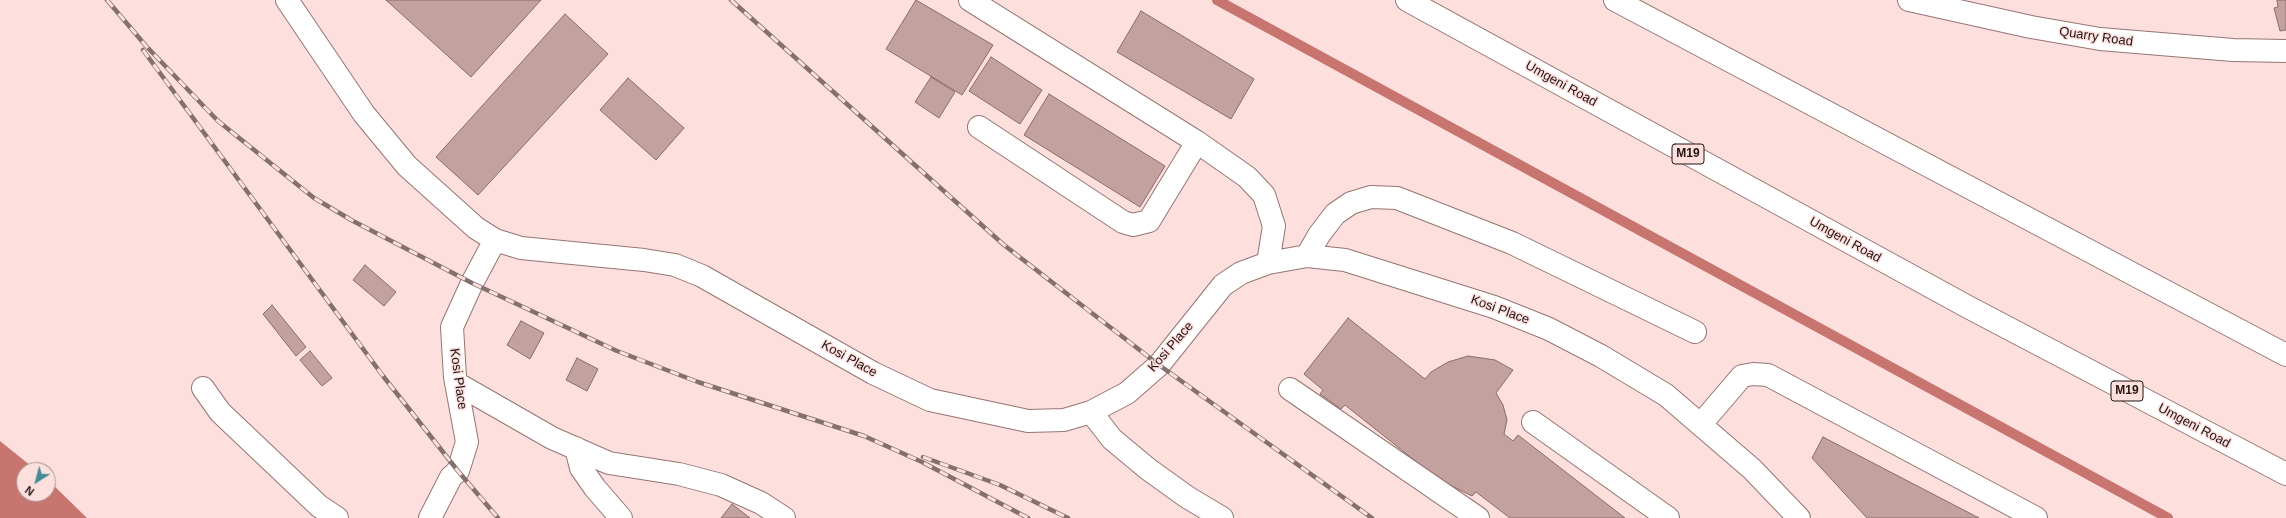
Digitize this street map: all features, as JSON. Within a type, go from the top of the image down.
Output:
[{"type":"main road","name":"Kosi Place","points":[[287,0],[364,114],[407,166],[476,228],[495,240],[522,248],[644,260],[675,265],[702,276],[873,373],[930,400],[1028,421],[1064,420],[1091,412],[1127,393],[1159,365],[1223,285],[1241,273],[1268,264],[1307,256],[1346,260],[1494,307],[1549,328],[1601,356],[1666,395],[1752,469],[1796,517]]},
{"type":"main road","points":[[970,0],[1197,142],[1248,177],[1264,195],[1274,226],[1268,264]]},
{"type":"main road","name":"Umgeni Road","points":[[1407,0],[1968,308],[2286,474]]},
{"type":"main road","points":[[1615,0],[2286,355]]},
{"type":"main road","name":"Quarry Road","points":[[1909,0],[2023,26],[2100,39],[2233,50],[2286,51]]},
{"type":"main road","points":[[979,127],[1123,222],[1134,225],[1149,221],[1197,142]]},
{"type":"main road","points":[[1307,256],[1335,214],[1351,203],[1371,197],[1397,198],[1512,243],[1696,332]]},
{"type":"main road","name":"Kosi Place","points":[[430,518],[451,477],[458,471],[467,442],[456,383],[452,328],[472,283],[495,240]]},
{"type":"main road","points":[[2252,337],[2286,342]]},
{"type":"main road","points":[[1700,424],[1742,376],[1753,374],[1768,375],[2036,518]]},
{"type":"main road","points":[[456,383],[552,438],[609,463],[679,474],[721,485],[761,503],[784,518]]},
{"type":"main road","points":[[203,388],[220,412],[319,506],[336,518]]},
{"type":"main road","points":[[1290,389],[1478,518]]},
{"type":"main road","points":[[1091,412],[1112,439],[1148,469],[1187,497],[1222,518]]},
{"type":"main road","points":[[1533,422],[1668,518]]},
{"type":"main road","points":[[576,448],[581,468],[595,488],[621,518]]},
{"type":"shaded area","points":[[0,441],[26,462],[16,462],[16,502],[56,502],[56,488],[87,518],[0,518]]},
{"type":"building","points":[[386,0],[541,0],[471,77]]},
{"type":"building","points":[[916,0],[993,45],[962,95],[886,49]]},
{"type":"building","points":[[2277,0],[2286,0],[2286,30],[2280,31],[2274,8],[2278,7]]},
{"type":"building","points":[[1141,11],[1254,79],[1231,119],[1117,52]]},
{"type":"building","points":[[565,14],[608,54],[478,195],[436,157]]},
{"type":"building","points":[[991,57],[1042,90],[1020,124],[969,91]]},
{"type":"building","points":[[931,77],[955,92],[939,118],[915,102]]},
{"type":"building","points":[[628,78],[684,128],[656,160],[600,110]]},
{"type":"building","points":[[1049,94],[1165,166],[1140,207],[1024,135]]},
{"type":"building","points":[[365,265],[396,292],[384,306],[353,280]]},
{"type":"building","points":[[272,305],[306,347],[296,356],[263,314]]},
{"type":"building","points":[[1348,318],[1425,379],[1431,372],[1448,362],[1468,356],[1495,360],[1513,370],[1496,393],[1503,405],[1507,420],[1504,434],[1513,441],[1518,435],[1625,518],[1510,518],[1476,492],[1472,496],[1438,479],[1345,405],[1341,409],[1320,394],[1323,390],[1304,374]]},
{"type":"building","points":[[521,321],[544,333],[530,359],[507,345]]},
{"type":"building","points":[[310,351],[332,378],[322,386],[300,360]]},
{"type":"building","points":[[577,358],[598,369],[587,391],[566,380]]},
{"type":"building","points":[[1823,437],[1979,518],[1867,518],[1812,458]]},
{"type":"building","points":[[732,504],[750,518],[721,518]]},
{"type":"waterway","points":[[1217,0],[2168,518]]},
{"type":"railway","points":[[107,0],[146,46],[218,121],[314,198],[353,221],[472,283],[617,351],[698,382],[864,436],[922,462],[1028,518]]},
{"type":"railway","points":[[731,0],[1004,245],[1159,365],[1372,518]]},
{"type":"railway","points":[[143,50],[383,376],[458,471],[498,518]]},
{"type":"railway","points":[[923,457],[1000,485],[1068,518]]}]
